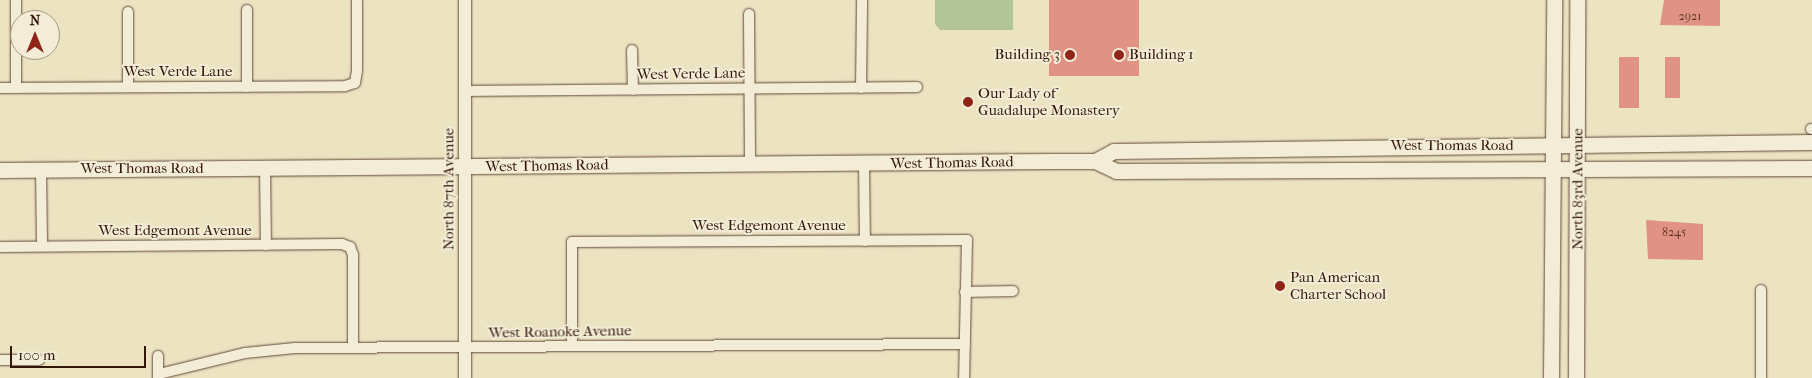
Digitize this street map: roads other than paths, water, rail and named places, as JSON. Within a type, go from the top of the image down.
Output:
[{"type":"main road","name":"North 83rd Avenue","points":[[1552,378],[1554,0]]},
{"type":"main road","name":"North 83rd Avenue","points":[[1576,378],[1577,0]]},
{"type":"main road","name":"West Thomas Road","points":[[1095,161],[1114,150],[1578,146],[1812,134]]},
{"type":"main road","points":[[1314,147],[1314,170]]},
{"type":"main road","name":"West Thomas Road","points":[[0,170],[1095,161],[1116,171],[1812,168]]},
{"type":"street","points":[[16,0],[16,88]]},
{"type":"street","name":"West Verde Lane","points":[[0,88],[247,87],[355,83],[357,0]]},
{"type":"street","name":"North 87th Avenue","points":[[465,0],[465,378]]},
{"type":"street","points":[[861,88],[862,0]]},
{"type":"street","points":[[246,10],[247,87]]},
{"type":"street","points":[[128,12],[128,87]]},
{"type":"street","points":[[749,14],[750,165]]},
{"type":"street","points":[[632,50],[633,90]]},
{"type":"street","name":"West Verde Lane","points":[[465,91],[917,87]]},
{"type":"street","points":[[864,164],[865,241]]},
{"type":"street","points":[[265,168],[266,245]]},
{"type":"street","points":[[41,170],[42,246]]},
{"type":"street","name":"West Edgemont Avenue","points":[[572,346],[572,242],[966,240],[965,292]]},
{"type":"street","name":"West Edgemont Avenue","points":[[0,247],[266,245],[350,247],[353,347]]},
{"type":"street","points":[[1760,378],[1761,290]]},
{"type":"street","points":[[964,378],[965,292],[1013,291]]},
{"type":"street","name":"West Roanoke Avenue","points":[[158,376],[245,353],[353,347],[465,348],[964,344]]},
{"type":"street","points":[[158,356],[158,376]]},
{"type":"street","points":[[0,360],[39,360]]},
{"type":"place","name":"Building 3","points":[[1070,55]]},
{"type":"place","name":"Building 1","points":[[1119,55]]},
{"type":"place","name":"Our Lady of Guadalupe Monastery","points":[[968,102]]},
{"type":"place","name":"Pan American Charter School","points":[[1280,286]]}]
